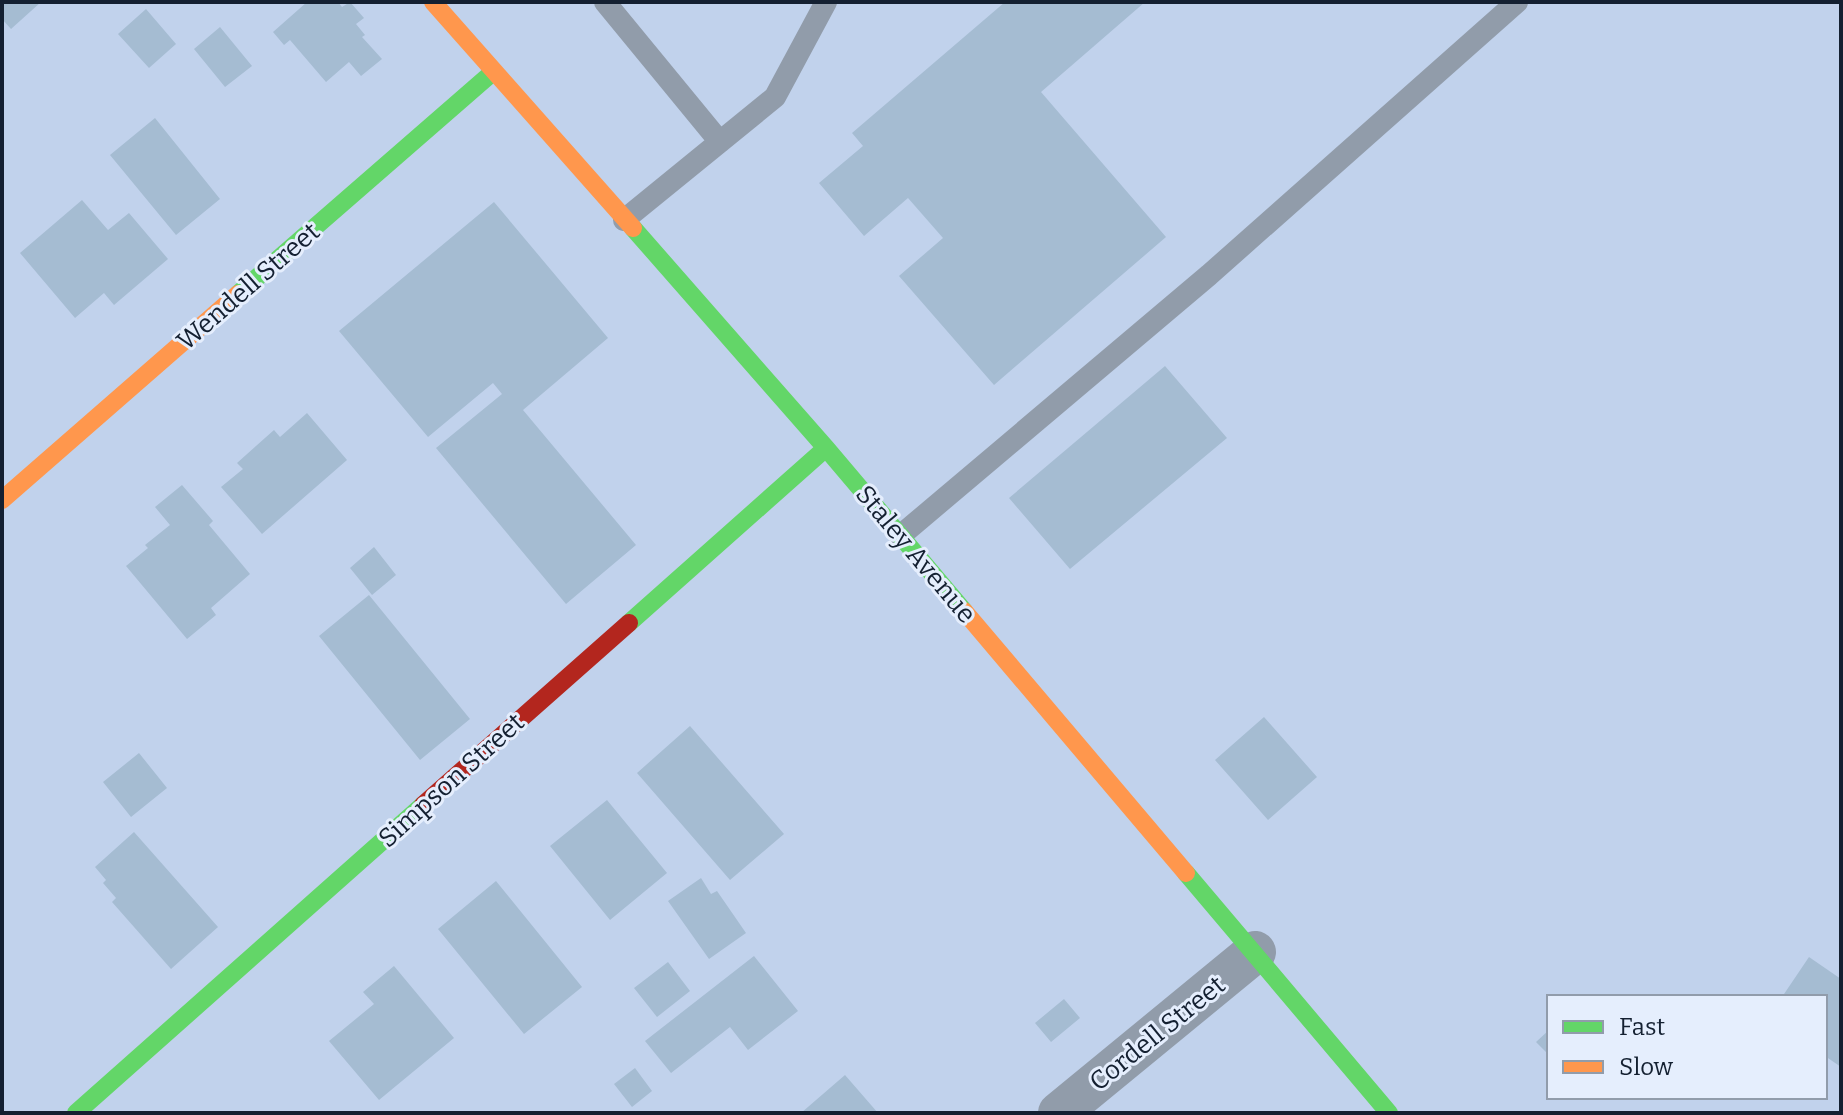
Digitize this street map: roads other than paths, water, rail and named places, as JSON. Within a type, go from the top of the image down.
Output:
[{"type":"street","name":"Staley Avenue","points":[[433,2],[826,448],[1389,1113]]},
{"type":"street","name":"Wendell Street","points":[[2,500],[493,72]]},
{"type":"street","name":"Simpson Street","points":[[76,1113],[826,448]]},
{"type":"street","name":"Cordell Street","points":[[1059,1113],[1255,952]]},
{"type":"lane","points":[[605,2],[720,142]]},
{"type":"lane","points":[[624,220],[775,97],[826,2]]},
{"type":"lane","points":[[900,536],[1209,275],[1517,2]]}]
